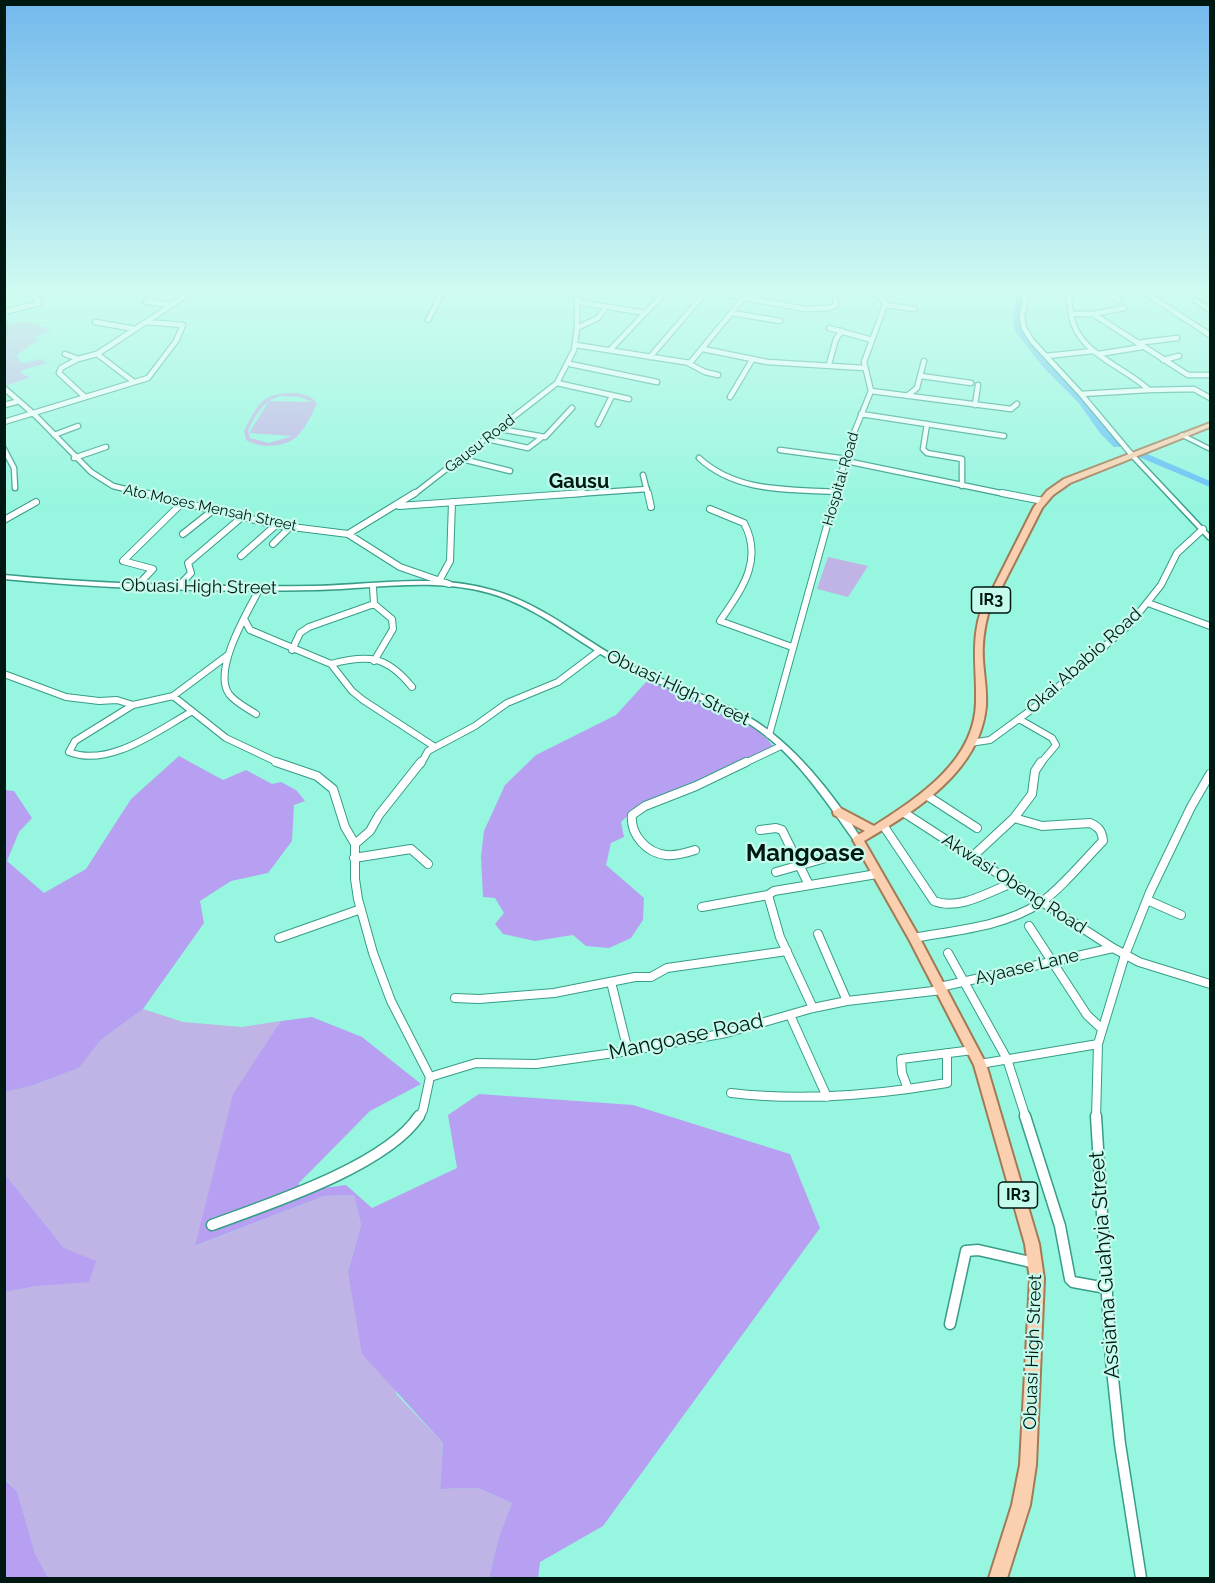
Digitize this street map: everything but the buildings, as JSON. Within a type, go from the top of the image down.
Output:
[{"type":"main road","name":"IR3","points":[[858,840],[926,795],[946,777],[966,752],[978,728],[981,708],[981,682],[976,649],[978,631],[989,604],[1043,501],[1067,481],[1210,425]]},
{"type":"main road","points":[[838,812],[879,828]]},
{"type":"main road","name":"Obuasi High Street","points":[[858,840],[914,938],[980,1064],[1028,1228],[1035,1263],[1037,1280],[1028,1465],[1021,1505],[998,1578]]},
{"type":"street","points":[[69,364],[61,368],[59,373],[85,397]]},
{"type":"street","points":[[112,364],[134,382]]},
{"type":"street","points":[[4,422],[134,382],[153,374],[160,364]]},
{"type":"street","points":[[570,364],[657,382]]},
{"type":"street","name":"Gausu Road","points":[[348,534],[396,506],[462,459],[556,383],[570,364]]},
{"type":"street","points":[[690,364],[705,372],[718,375]]},
{"type":"street","points":[[730,397],[750,364]]},
{"type":"street","points":[[829,364],[864,368]]},
{"type":"street","points":[[864,364],[870,390],[1011,409],[1017,404]]},
{"type":"street","points":[[908,395],[917,388],[923,364]]},
{"type":"street","points":[[1053,364],[1132,455],[1210,537]]},
{"type":"street","points":[[1114,364],[1140,381],[1149,390]]},
{"type":"street","points":[[1170,364],[1190,376],[1210,375]]},
{"type":"street","points":[[921,376],[971,383]]},
{"type":"street","points":[[556,383],[629,399]]},
{"type":"street","points":[[975,405],[978,385]]},
{"type":"street","name":"Ato Moses Mensah Street","points":[[4,388],[16,402],[33,413],[74,458],[101,480],[113,486],[276,525],[348,534]]},
{"type":"street","points":[[1081,394],[1194,389],[1210,398]]},
{"type":"street","name":"Hospital Road","points":[[769,735],[851,440],[870,390]]},
{"type":"street","points":[[598,424],[612,396]]},
{"type":"street","points":[[4,405],[16,402]]},
{"type":"street","points":[[488,439],[528,448],[541,438],[548,436],[572,408]]},
{"type":"street","points":[[861,414],[1004,436]]},
{"type":"street","points":[[927,424],[923,449],[927,453],[963,459],[964,464],[960,475],[962,486]]},
{"type":"street","points":[[54,435],[78,426]]},
{"type":"street","points":[[500,429],[541,438]]},
{"type":"street","points":[[1182,435],[1210,449]]},
{"type":"street","points":[[74,458],[106,447]]},
{"type":"street","points":[[4,449],[14,465],[15,489]]},
{"type":"street","points":[[780,450],[847,460],[962,486],[1043,501]]},
{"type":"street","points":[[699,458],[709,470],[726,479],[784,490],[837,492]]},
{"type":"street","points":[[462,459],[510,471]]},
{"type":"street","points":[[643,475],[651,507]]},
{"type":"street","points":[[396,506],[646,489]]},
{"type":"street","points":[[4,520],[36,502]]},
{"type":"street","points":[[440,581],[450,561],[452,502]]},
{"type":"street","points":[[136,587],[153,569],[123,561],[182,503]]},
{"type":"street","points":[[710,509],[744,523],[752,549],[746,582],[720,621],[792,647]]},
{"type":"street","points":[[183,534],[212,511]]},
{"type":"street","points":[[177,588],[191,573],[188,563],[242,517]]},
{"type":"street","points":[[241,556],[276,525]]},
{"type":"street","points":[[273,544],[290,527]]},
{"type":"street","name":"Okai Ababio Road","points":[[970,743],[990,740],[1019,719],[1130,624],[1148,603],[1177,553],[1203,529]]},
{"type":"street","points":[[348,534],[425,581],[440,581],[449,584]]},
{"type":"street","name":"Obuasi High Street","points":[[4,577],[177,588],[373,587],[425,581],[487,590],[510,597],[599,651],[741,717],[769,735],[809,775],[858,840]]},
{"type":"street","points":[[373,587],[374,604],[392,619],[393,629],[374,661]]},
{"type":"street","points":[[256,714],[226,690],[225,683],[228,655],[260,588]]},
{"type":"street","points":[[1148,603],[1210,626]]},
{"type":"street","points":[[292,650],[300,633],[309,627],[374,604]]},
{"type":"street","points":[[244,619],[250,630],[292,650],[331,664],[352,691],[363,700],[435,747]]},
{"type":"street","points":[[355,844],[370,831],[379,815],[416,772],[428,751],[475,726],[507,703],[558,682],[599,651]]},
{"type":"street","points":[[191,712],[119,750],[89,757],[73,756],[69,752],[75,741],[133,705],[173,696],[228,655]]},
{"type":"street","points":[[331,664],[350,659],[374,661],[396,668],[412,687]]},
{"type":"street","points":[[4,675],[66,697],[99,701],[117,700],[133,705]]},
{"type":"street","points":[[173,696],[191,712],[240,746],[317,776],[333,789],[341,817],[355,844],[355,879],[373,953],[391,1001],[430,1077],[423,1110],[418,1119],[401,1137],[376,1156],[276,1201],[212,1225]]},
{"type":"street","points":[[972,856],[1014,818],[1032,794],[1035,771],[1048,752],[1056,745],[1052,738],[1019,719]]},
{"type":"street","points":[[695,850],[675,855],[656,852],[637,836],[632,828],[632,816],[645,806],[696,786],[781,746]]},
{"type":"street","name":"Assiama Guahyia Street","points":[[1141,1578],[1120,1444],[1106,1288],[1096,1144],[1098,1044],[1125,955],[1147,900],[1191,807],[1210,774]]},
{"type":"street","points":[[926,795],[977,828]]},
{"type":"street","name":"Akwasi Obeng Road","points":[[903,812],[1125,955],[1210,984]]},
{"type":"street","points":[[914,938],[1006,920],[1042,902],[1103,841],[1104,834],[1100,829],[1085,822],[1047,826],[1032,825],[1014,818]]},
{"type":"street","points":[[760,830],[776,828],[782,830],[809,885]]},
{"type":"street","points":[[879,828],[934,901],[939,904],[976,898],[1012,883]]},
{"type":"street","points":[[354,858],[411,849],[428,864]]},
{"type":"street","points":[[776,872],[832,856]]},
{"type":"street","points":[[702,907],[768,895],[774,891],[877,874]]},
{"type":"street","points":[[768,895],[787,951],[802,979],[813,1008]]},
{"type":"street","points":[[1147,900],[1181,915]]},
{"type":"street","points":[[279,938],[361,909]]},
{"type":"street","points":[[1029,926],[1087,1015],[1102,1029]]},
{"type":"street","points":[[818,934],[847,1001]]},
{"type":"street","name":"Ayaase Lane","points":[[941,988],[1113,948]]},
{"type":"street","points":[[455,998],[479,999],[554,993],[635,977],[651,977],[667,968],[787,951]]},
{"type":"street","points":[[948,953],[1006,1059],[1060,1226],[1070,1279],[1106,1288]]},
{"type":"street","points":[[611,982],[628,1051]]},
{"type":"street","name":"Mangoase Road","points":[[430,1077],[476,1063],[536,1064],[628,1051],[726,1033],[813,1008],[847,1001],[941,988]]},
{"type":"street","points":[[790,1015],[827,1097]]},
{"type":"street","points":[[980,1064],[1098,1044]]},
{"type":"street","points":[[908,1089],[902,1073],[901,1059],[973,1050]]},
{"type":"street","points":[[731,1093],[755,1096],[827,1097],[947,1083],[946,1053]]},
{"type":"street","points":[[950,1324],[966,1251],[978,1250],[1035,1263]]},
{"type":"shaded area","points":[[5,364],[44,364],[20,371],[31,377],[5,386]]},
{"type":"shaded area","points":[[298,393],[311,397],[317,404],[300,433],[289,442],[274,446],[259,445],[246,440],[244,431],[258,406],[269,397]],"holes":[[[301,397],[311,402],[269,401],[274,398]],[[269,401],[249,433],[292,436],[269,443],[250,438],[248,430]]]},
{"type":"shaded area","points":[[828,557],[868,566],[848,597],[817,589]]},
{"type":"shaded area","points":[[648,680],[733,716],[763,735],[773,746],[698,782],[652,800],[621,822],[624,837],[611,843],[606,865],[644,898],[643,920],[631,938],[609,948],[586,946],[573,935],[535,941],[503,934],[495,924],[504,913],[495,898],[483,897],[481,857],[484,831],[505,785],[536,755],[616,715]]},
{"type":"shaded area","points":[[179,756],[223,780],[246,770],[272,784],[281,782],[296,790],[305,801],[294,805],[292,841],[268,873],[231,881],[200,901],[204,923],[143,1009],[101,1040],[79,1068],[31,1086],[5,1092],[5,790],[14,791],[32,818],[19,832],[7,861],[44,893],[86,869],[131,799]]},
{"type":"shaded area","points":[[143,1009],[183,1022],[242,1027],[281,1021],[268,1043],[196,1246],[324,1196],[354,1195],[361,1225],[348,1272],[397,1395],[443,1443],[440,1489],[478,1488],[512,1503],[499,1536],[489,1578],[48,1578],[35,1553],[17,1491],[5,1479],[5,1292],[37,1286],[64,1248],[5,1174],[4,1092],[31,1086],[79,1068],[101,1040]]},
{"type":"shaded area","points":[[312,1017],[362,1037],[421,1084],[370,1111],[298,1184],[309,1190],[346,1185],[372,1208],[457,1168],[448,1115],[479,1094],[633,1105],[790,1154],[820,1228],[603,1526],[540,1562],[538,1578],[489,1578],[499,1536],[512,1503],[478,1488],[440,1489],[443,1443],[362,1354],[348,1272],[361,1225],[354,1195],[324,1196],[195,1246],[233,1094],[281,1021]]},
{"type":"shaded area","points":[[5,1174],[64,1248],[96,1261],[89,1282],[37,1286],[5,1292]]},
{"type":"shaded area","points":[[4,1479],[17,1491],[35,1553],[48,1578],[5,1578]]},
{"type":"waterway","points":[[1045,364],[1081,400],[1103,431],[1117,445]]},
{"type":"waterway","points":[[1142,455],[1210,484]]},
{"type":"district","name":"Gausu","points":[[579,482]]},
{"type":"district","name":"Mangoase","points":[[805,854]]}]
